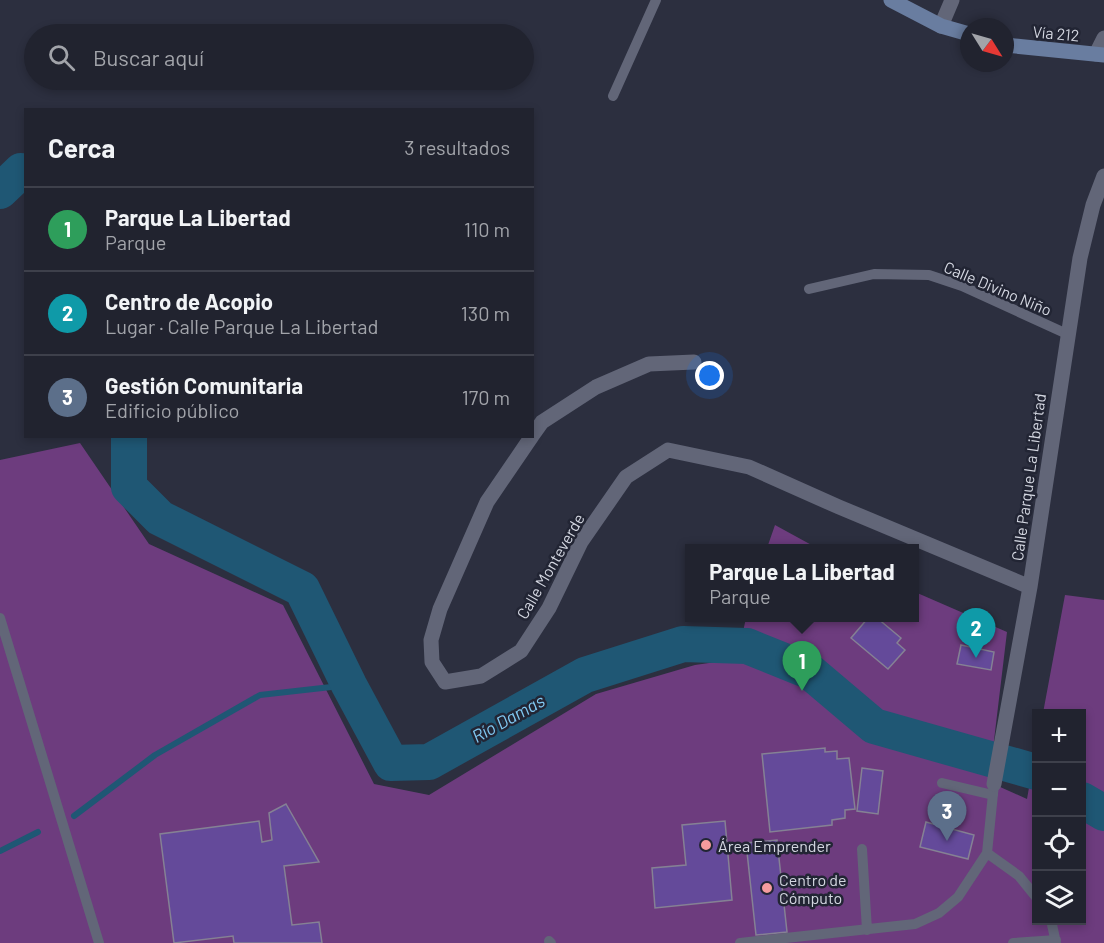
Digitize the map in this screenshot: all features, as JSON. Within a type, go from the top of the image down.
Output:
[{"type":"main road","points":[[891,0],[941,26],[960,31]]},
{"type":"main road","name":"Vía 212","points":[[1014,46],[1100,55]]},
{"type":"street","points":[[941,26],[952,0]]},
{"type":"street","points":[[1100,55],[1104,38]]},
{"type":"street","name":"Calle Parque La Libertad","points":[[994,790],[1030,587],[1067,334],[1085,233],[1104,176]]},
{"type":"street","name":"Calle Monteverde","points":[[534,433],[542,422],[596,387],[649,364],[694,362]]},
{"type":"street","name":"Calle Monteverde","points":[[531,438],[487,502],[440,609],[431,640],[432,662],[445,682],[481,675],[520,651],[549,608],[581,542],[626,477],[668,450],[749,466],[839,507],[1030,587]]},
{"type":"lane","points":[[613,96],[657,0]]},
{"type":"lane","name":"Calle Divino Niño","points":[[809,289],[874,274],[928,275],[962,286],[1067,334]]},
{"type":"lane","points":[[0,618],[99,943]]},
{"type":"lane","points":[[740,943],[915,924],[939,913],[958,897],[987,853],[994,790],[942,783]]},
{"type":"lane","points":[[862,849],[867,930]]},
{"type":"lane","points":[[987,853],[1019,876],[1032,892]]},
{"type":"lane","points":[[1013,943],[1056,942],[1053,925]]},
{"type":"shaded area","points":[[80,443],[149,544],[283,605],[374,784],[429,795],[596,694],[695,665],[737,659],[745,622],[919,622],[919,594],[1007,632],[989,782],[1027,799],[1032,771],[1032,925],[1086,925],[1086,709],[1044,709],[1065,595],[1104,600],[1104,943],[0,943],[0,460]]},
{"type":"shaded area","points":[[775,525],[810,544],[768,544]]},
{"type":"building","points":[[865,622],[882,622],[901,638],[897,643],[905,650],[888,669],[851,638]]},
{"type":"building","points":[[961,645],[994,652],[991,670],[957,664]]},
{"type":"building","points":[[825,748],[825,752],[837,751],[837,759],[849,758],[855,809],[845,810],[845,818],[832,820],[832,825],[770,832],[762,754]]},
{"type":"building","points":[[862,768],[883,771],[878,814],[857,811]]},
{"type":"building","points":[[286,804],[319,862],[284,866],[292,925],[319,922],[322,943],[234,943],[233,936],[174,943],[160,834],[259,821],[262,842],[272,840],[269,813]]},
{"type":"building","name":"Área Emprender","points":[[725,821],[732,900],[655,908],[652,868],[686,865],[682,825]]},
{"type":"building","points":[[926,822],[974,835],[968,859],[920,847]]},
{"type":"building","name":"Centro de Cómputo","points":[[777,840],[787,932],[756,935],[746,843]]},
{"type":"waterway","name":"Río Damas","points":[[0,191],[21,171],[24,172]]},
{"type":"waterway","name":"Río Damas","points":[[129,438],[129,487],[160,518],[302,589],[349,685],[391,763],[429,762],[585,675],[683,644],[747,646],[809,671],[874,726],[1032,771]]},
{"type":"waterway","points":[[74,816],[155,755],[260,695],[349,685]]},
{"type":"waterway","name":"Río Damas","points":[[1086,802],[1104,813]]},
{"type":"waterway","points":[[0,851],[38,832]]},
{"type":"place","name":"Centro de Acopio","points":[[976,658]]},
{"type":"place","name":"Parque La Libertad","points":[[802,691]]},
{"type":"place","name":"Gestión Comunitaria","points":[[947,841]]},
{"type":"place","name":"Área Emprender","points":[[706,845]]},
{"type":"place","name":"Centro de Cómputo","points":[[767,888]]}]
